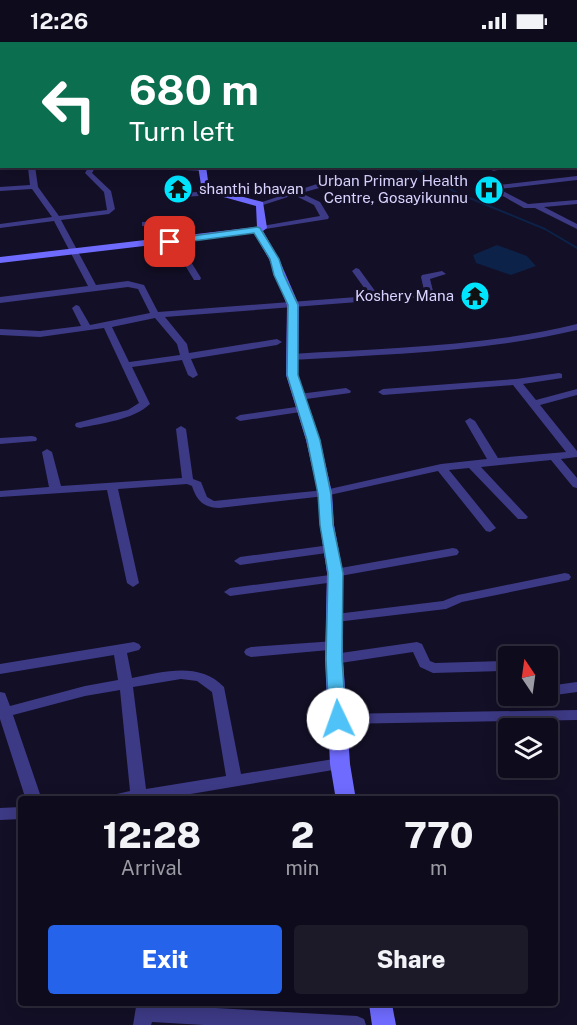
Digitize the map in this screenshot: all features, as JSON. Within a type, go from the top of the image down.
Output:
[{"type":"street","points":[[30,168],[34,187],[56,218],[93,288]]},
{"type":"street","points":[[0,226],[109,212],[107,191],[88,173],[92,168]]},
{"type":"street","points":[[202,168],[205,189],[260,204],[297,194],[320,184]]},
{"type":"street","points":[[577,178],[498,189],[527,206],[538,207],[577,202]]},
{"type":"street","points":[[0,189],[34,187]]},
{"type":"street","points":[[182,195],[213,193]]},
{"type":"street","points":[[0,260],[172,241],[325,217],[317,204],[297,194]]},
{"type":"street","points":[[260,204],[260,229],[293,305],[292,375],[314,440],[325,494],[335,576],[335,653],[340,764],[345,796]]},
{"type":"street","points":[[538,207],[577,227]]},
{"type":"street","points":[[145,224],[160,224],[197,278]]},
{"type":"street","points":[[356,271],[375,297]]},
{"type":"street","points":[[0,332],[40,334],[107,325],[157,315],[428,293],[425,277],[442,274]]},
{"type":"street","points":[[0,300],[128,284],[141,287],[157,315],[182,344],[193,375]]},
{"type":"street","points":[[76,308],[87,328]]},
{"type":"street","points":[[80,425],[132,412],[145,404],[107,325]]},
{"type":"street","points":[[292,357],[433,348],[548,334],[577,327]]},
{"type":"street","points":[[125,365],[277,342]]},
{"type":"street","points":[[383,392],[516,382],[559,376]]},
{"type":"street","points":[[516,382],[576,454]]},
{"type":"street","points":[[240,418],[346,391]]},
{"type":"street","points":[[534,404],[577,392]]},
{"type":"street","points":[[470,421],[494,461]]},
{"type":"street","points":[[181,429],[188,481]]},
{"type":"street","points":[[0,441],[32,440]]},
{"type":"street","points":[[47,452],[56,491]]},
{"type":"street","points":[[0,494],[188,481],[197,484],[202,500],[210,505],[325,494],[441,468],[576,454]]},
{"type":"street","points":[[554,457],[577,485]]},
{"type":"street","points":[[472,464],[522,517]]},
{"type":"street","points":[[441,468],[490,528]]},
{"type":"street","points":[[112,487],[133,583]]},
{"type":"street","points":[[240,561],[330,549]]},
{"type":"street","points":[[230,592],[335,576],[453,552]]},
{"type":"street","points":[[336,618],[446,605],[458,599],[565,578]]},
{"type":"street","points":[[251,652],[335,653],[417,647],[425,664],[433,668],[498,666]]},
{"type":"street","points":[[0,669],[127,648],[126,684],[139,796]]},
{"type":"street","points":[[6,712],[85,691],[181,674],[211,681],[219,690],[234,780]]},
{"type":"street","points":[[558,690],[577,687]]},
{"type":"street","points":[[0,697],[33,796]]},
{"type":"street","points":[[338,719],[577,715]]},
{"type":"street","points":[[150,796],[340,764]]},
{"type":"street","points":[[0,814],[18,813]]},
{"type":"street","points":[[381,1006],[384,1025]]},
{"type":"street","points":[[143,1014],[357,1025]]},
{"type":"water","points":[[497,245],[527,256],[536,266],[511,275],[476,263],[473,255]]},
{"type":"waterway","points":[[415,168],[455,192],[545,229],[577,248]]},
{"type":"place","name":"shanthi bhavan","points":[[178,189]]},
{"type":"place","name":"Urban Primary Health Centre, Gosayikunnu","points":[[489,190]]},
{"type":"place","name":"Koshery Mana","points":[[475,296]]},
{"type":"route","points":[[170,242],[257,230],[274,259],[293,305],[292,375],[314,440],[325,494],[327,525],[335,573],[334,659],[338,719]]}]
